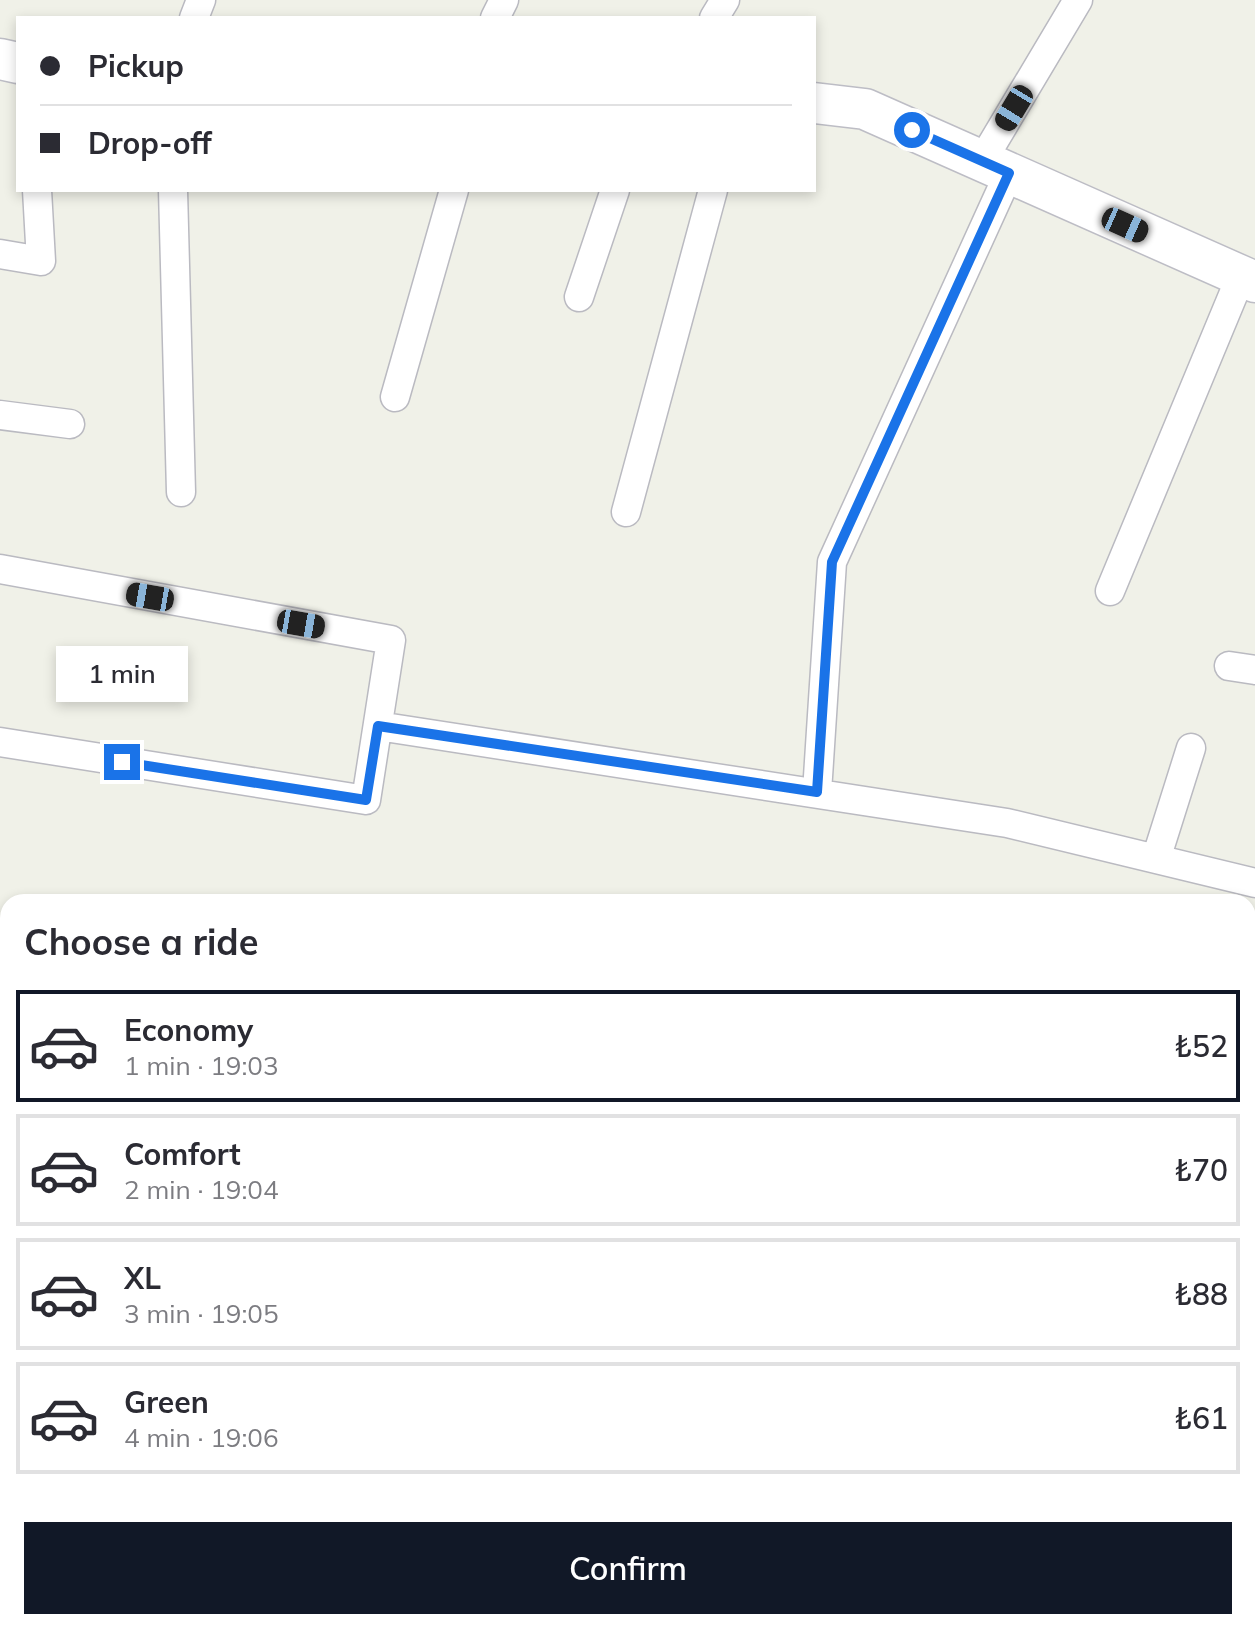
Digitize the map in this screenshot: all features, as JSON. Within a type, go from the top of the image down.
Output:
[{"type":"main road","points":[[816,103],[865,109],[1248,279]]},
{"type":"street","points":[[817,792],[832,562],[995,167],[1078,0]]},
{"type":"street","points":[[0,254],[41,261],[37,192]]},
{"type":"street","points":[[173,192],[181,492]]},
{"type":"street","points":[[395,397],[453,192]]},
{"type":"street","points":[[579,297],[614,192]]},
{"type":"street","points":[[626,512],[712,192]]},
{"type":"street","points":[[1110,591],[1248,279]]},
{"type":"street","points":[[0,415],[70,424]]},
{"type":"street","points":[[0,569],[391,640],[366,800],[0,742]]},
{"type":"street","points":[[378,726],[1007,823],[1255,883]]},
{"type":"street","points":[[1156,859],[1191,748]]},
{"type":"route","points":[[122,762],[366,800],[378,726],[817,792],[832,562],[1009,173],[912,130]]}]
